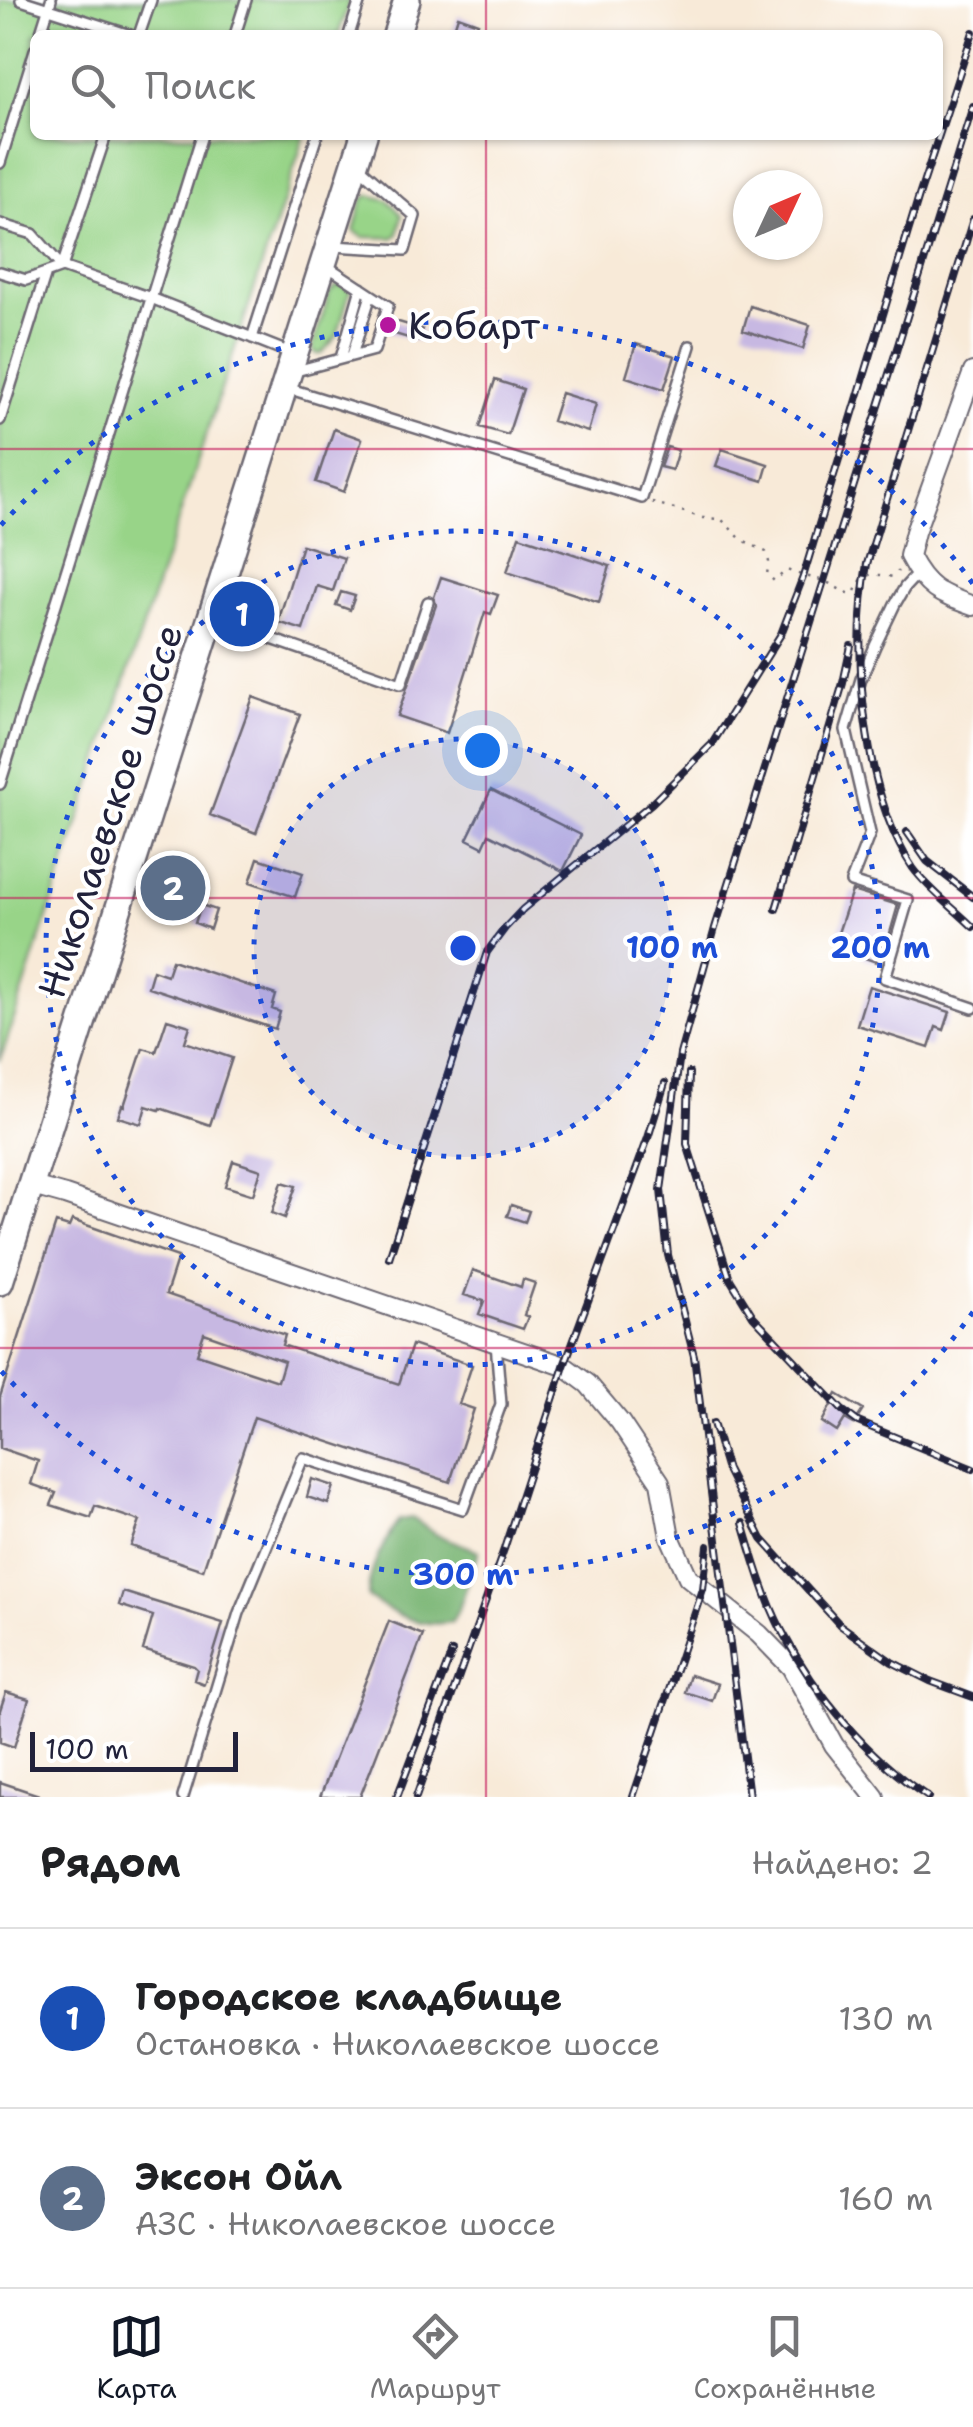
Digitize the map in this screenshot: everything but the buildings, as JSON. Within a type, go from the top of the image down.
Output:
[{"type":"main road","points":[[398,30],[407,0]]},
{"type":"main road","name":"Николаевское шоссе","points":[[0,1282],[362,140]]},
{"type":"street","points":[[973,372],[915,532],[914,565],[941,595],[973,606]]},
{"type":"street","points":[[30,1185],[564,1366],[599,1396],[660,1482],[670,1537],[688,1576],[758,1634],[790,1667],[834,1745],[874,1797]]},
{"type":"lane","points":[[21,0],[49,4],[117,30]]},
{"type":"lane","points":[[141,30],[151,0]]},
{"type":"lane","points":[[237,30],[246,0]]},
{"type":"lane","points":[[351,30],[360,0]]},
{"type":"lane","points":[[41,30],[49,4]]},
{"type":"lane","points":[[0,162],[30,66]]},
{"type":"lane","points":[[62,267],[104,140]]},
{"type":"lane","points":[[0,784],[200,140]]},
{"type":"lane","points":[[252,338],[315,140]]},
{"type":"lane","points":[[327,255],[404,250],[415,216],[355,164]]},
{"type":"lane","points":[[0,224],[33,234],[62,267],[252,338],[290,372],[642,498],[690,346]]},
{"type":"lane","points":[[290,372],[374,350],[388,306],[361,288],[327,255]]},
{"type":"lane","points":[[0,272],[26,280],[62,267]]},
{"type":"lane","points":[[0,420],[46,273]]},
{"type":"lane","points":[[346,356],[361,288]]},
{"type":"lane","points":[[346,356],[371,295]]},
{"type":"lane","points":[[914,565],[868,662],[846,730],[870,833],[852,882],[908,900],[885,978],[973,1008]]},
{"type":"lane","points":[[212,618],[401,684],[428,602]]},
{"type":"lane","points":[[183,1797],[239,1613],[304,1458],[464,1509],[501,1404],[496,1343]]},
{"type":"path","points":[[642,498],[686,513],[721,519],[741,539],[766,552],[767,574],[774,581],[787,570],[854,594],[864,577],[893,578],[914,565]]},
{"type":"green space","points":[[0,0],[350,0],[340,30],[30,30],[30,140],[303,140],[0,1061]]},
{"type":"green space","points":[[369,195],[388,200],[402,215],[398,234],[393,238],[363,237],[354,231],[362,200]]},
{"type":"green space","points":[[337,285],[350,291],[337,336],[317,354],[312,349],[330,291]]},
{"type":"green space","points":[[412,1518],[437,1535],[479,1551],[452,1622],[429,1623],[408,1618],[368,1597],[374,1567],[388,1538],[399,1520]]},
{"type":"railway","points":[[943,123],[973,32]]},
{"type":"railway","points":[[749,1797],[694,1356],[668,1255],[661,1190],[680,1054],[715,928],[973,106]]},
{"type":"railway","points":[[389,1258],[487,952],[523,909],[652,803],[712,744],[781,634],[803,577],[937,140]]},
{"type":"railway","points":[[973,219],[867,564],[860,637],[872,762],[896,837],[919,876],[973,927]]},
{"type":"railway","points":[[776,909],[851,646]]},
{"type":"railway","points":[[907,832],[927,861],[973,897]]},
{"type":"railway","points":[[689,1073],[687,1144],[730,1279],[753,1316],[858,1422],[973,1469]]},
{"type":"railway","points":[[416,1797],[665,1083]]},
{"type":"railway","points":[[713,1423],[727,1470],[762,1539],[840,1625],[892,1662],[973,1697]]},
{"type":"railway","points":[[743,1523],[770,1605],[811,1679],[864,1744],[928,1797]]},
{"type":"railway","points":[[633,1797],[703,1589],[708,1546]]},
{"type":"railway","points":[[397,1797],[452,1652]]},
{"type":"place","name":"Кобарт","points":[[388,325]]},
{"type":"place","name":"Городское кладбище","points":[[242,614]]},
{"type":"place","name":"Эксон Ойл","points":[[173,888]]}]
